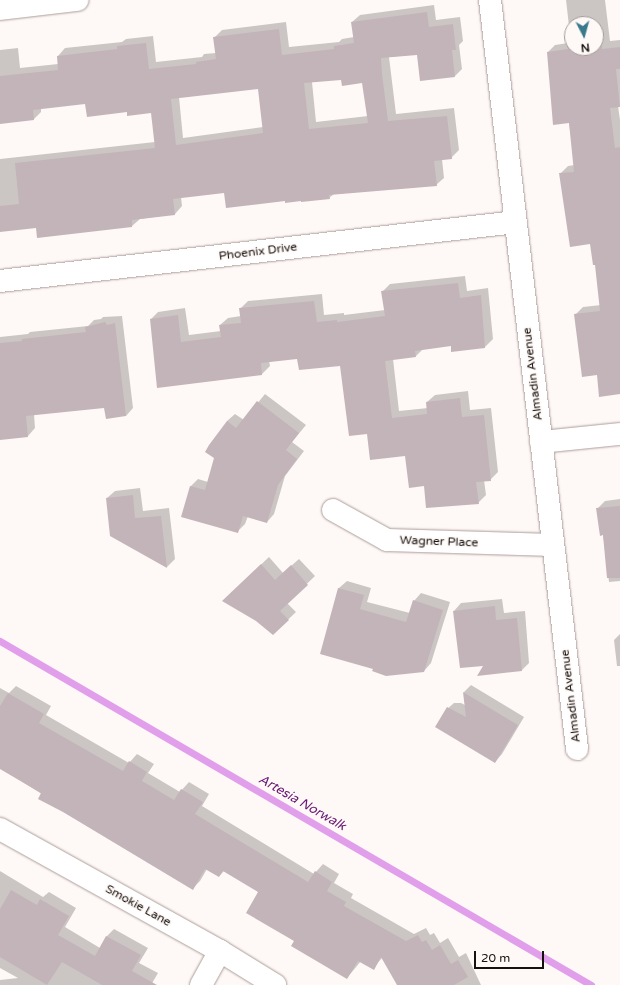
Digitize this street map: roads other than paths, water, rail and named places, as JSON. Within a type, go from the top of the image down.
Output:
[{"type":"street","points":[[0,9],[78,0]]},
{"type":"street","name":"Almadin Avenue","points":[[490,0],[577,749]]},
{"type":"street","name":"Phoenix Drive","points":[[0,281],[516,222]]},
{"type":"street","points":[[541,442],[620,434]]},
{"type":"street","name":"Wagner Place","points":[[334,510],[387,540],[553,545]]},
{"type":"street","name":"Smokie Lane","points":[[0,829],[220,951],[274,985]]},
{"type":"street","points":[[201,985],[220,951]]},
{"type":"waterway","name":"Artesia Norwalk","points":[[0,641],[591,985]]}]
